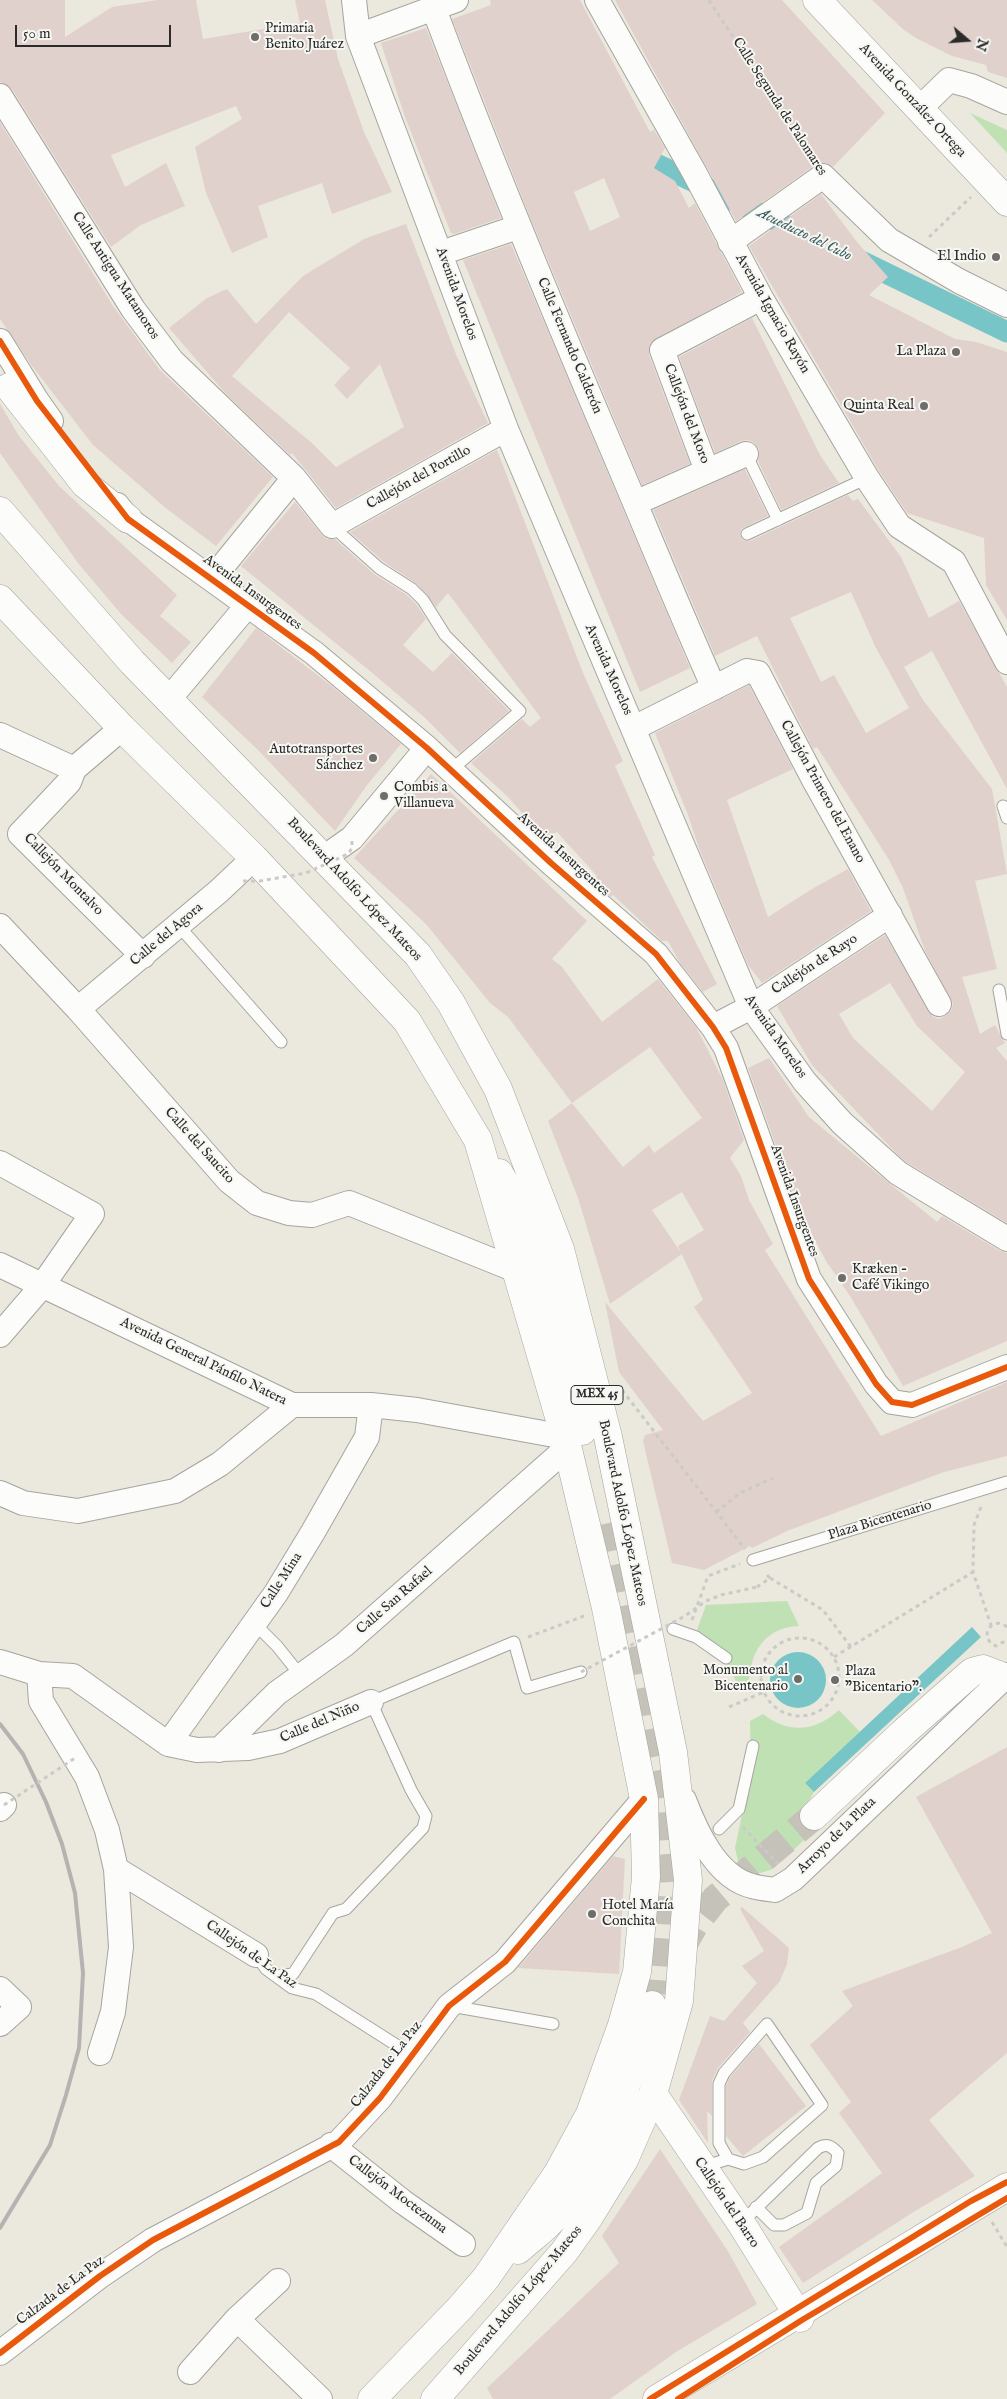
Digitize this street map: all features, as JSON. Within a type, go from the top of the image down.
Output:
[{"type":"main road","name":"Avenida González Ortega","points":[[817,0],[926,103],[998,179],[1007,202]]},
{"type":"main road","name":"Avenida González Ortega","points":[[842,0],[926,103]]},
{"type":"main road","points":[[9,387],[84,484],[128,519]]},
{"type":"main road","name":"Boulevard Adolfo López Mateos","points":[[0,511],[132,662],[418,955],[451,1003],[498,1089],[557,1240],[608,1437],[678,1786],[688,1880],[679,2001],[653,2094],[624,2160],[589,2217],[564,2252],[435,2399]]},
{"type":"main road","name":"MEX 45","points":[[0,599],[122,728],[248,869],[407,1021],[478,1140],[566,1442],[606,1608],[644,1799],[646,1877],[638,1963],[622,2025],[590,2114],[558,2173],[486,2278],[460,2308],[372,2399]]},
{"type":"main road","points":[[478,1140],[524,1217],[541,1268],[604,1524]]},
{"type":"main road","points":[[814,1816],[905,1731],[972,1672],[983,1669],[1006,1676]]},
{"type":"main road","points":[[486,2278],[552,2219],[582,2179],[616,2112],[652,2005]]},
{"type":"main road","name":"Callejón del Barro","points":[[653,2094],[716,2163],[748,2215],[799,2315]]},
{"type":"main road","points":[[671,2399],[799,2315],[1007,2186]]},
{"type":"main road","points":[[657,2399],[1007,2194]]},
{"type":"street","name":"Avenida Morelos","points":[[354,0],[358,36],[506,429],[751,1007],[805,1082],[842,1123],[898,1173],[1007,1239]]},
{"type":"street","points":[[358,36],[434,5],[456,0]]},
{"type":"street","name":"Avenida Ignacio Rayón","points":[[597,0],[694,172],[761,298],[867,478],[899,526],[954,562],[977,602],[990,632],[1007,662]]},
{"type":"street","name":"Calle Fernando Calderón","points":[[434,5],[518,227],[674,598],[714,688]]},
{"type":"street","points":[[926,103],[949,80],[971,86],[1007,102]]},
{"type":"street","name":"Calle Antigua Matamoros","points":[[0,96],[133,309],[172,361],[294,478],[332,526]]},
{"type":"street","points":[[730,242],[823,176]]},
{"type":"street","name":"Calle Segunda de Palomares","points":[[823,176],[889,240],[1007,305]]},
{"type":"street","points":[[441,253],[518,227]]},
{"type":"street","name":"Callejón del Moro","points":[[707,471],[662,350],[761,298]]},
{"type":"street","name":"Avenida Insurgentes","points":[[0,341],[36,402],[128,519],[314,653],[427,748],[551,863],[656,954],[713,1027],[726,1048],[809,1279],[876,1384],[892,1402],[912,1405],[1007,1367]]},
{"type":"street","name":"Callejón del Portillo","points":[[332,526],[506,429]]},
{"type":"street","points":[[635,503],[746,454]]},
{"type":"street","points":[[212,580],[294,478]]},
{"type":"street","points":[[169,699],[247,606]]},
{"type":"street","name":"Callejón Primero del Enano","points":[[714,688],[747,672],[758,673],[814,780],[940,1004]]},
{"type":"street","points":[[634,728],[714,688]]},
{"type":"street","name":"Callejón Montalvo","points":[[122,728],[74,769],[69,782],[20,834],[143,956]]},
{"type":"street","points":[[0,735],[74,769]]},
{"type":"street","points":[[325,858],[352,838],[427,748]]},
{"type":"street","name":"Calle del Agora","points":[[78,1009],[248,869]]},
{"type":"street","name":"Callejón de Rayo","points":[[713,1027],[751,1007],[890,915]]},
{"type":"street","name":"Calle del Saucito","points":[[0,926],[78,1009],[229,1181],[256,1203],[289,1214],[312,1215],[349,1203],[516,1270]]},
{"type":"street","points":[[0,1163],[92,1214],[42,1286],[0,1335]]},
{"type":"street","name":"Avenida General Pánfilo Natera","points":[[0,1265],[292,1405],[371,1405],[417,1410],[566,1442]]},
{"type":"street","points":[[0,1493],[23,1502],[78,1510],[175,1491],[220,1464],[292,1405]]},
{"type":"street","name":"Calle Mina","points":[[168,1744],[254,1624],[313,1532],[367,1437],[371,1405]]},
{"type":"street","name":"Calle San Rafael","points":[[219,1750],[277,1693],[344,1645],[424,1576],[566,1442]]},
{"type":"street","name":"Calle del Niño","points":[[0,1662],[39,1674],[73,1676],[168,1744],[197,1750],[248,1748],[280,1741],[371,1702]]},
{"type":"street","points":[[39,1674],[41,1701],[87,1777],[107,1830],[116,1869],[121,1947],[114,2012],[100,2053]]},
{"type":"street","name":"Arroyo de la Plata","points":[[678,1786],[698,1835],[713,1857],[732,1875],[750,1886],[775,1890],[793,1879],[1006,1676]]},
{"type":"street","name":"Calzada de La Paz","points":[[0,2352],[100,2276],[153,2240],[227,2203],[339,2142],[380,2098],[449,2006],[505,1962],[644,1799]]},
{"type":"street","name":"Callejón de La Paz","points":[[116,1869],[256,1955]]},
{"type":"street","points":[[0,1989],[19,2007],[0,2024]]},
{"type":"street","name":"Callejón Moctezuma","points":[[331,2145],[404,2202],[463,2244]]},
{"type":"street","points":[[190,2372],[237,2319],[278,2281]]},
{"type":"street","points":[[237,2319],[320,2399]]},
{"type":"lane","points":[[746,454],[778,520]]},
{"type":"lane","points":[[747,534],[867,478]]},
{"type":"lane","points":[[332,526],[379,568],[412,589],[423,600],[446,635],[520,711],[451,770]]},
{"type":"lane","points":[[1003,806],[1007,818]]},
{"type":"lane","points":[[178,925],[281,1042]]},
{"type":"lane","points":[[999,990],[1007,1034]]},
{"type":"lane","name":"Plaza Bicentenario","points":[[752,1560],[1007,1482]]},
{"type":"lane","points":[[254,1624],[277,1646],[301,1676]]},
{"type":"lane","points":[[673,1629],[696,1637],[726,1658]]},
{"type":"lane","points":[[514,1642],[527,1688],[581,1672]]},
{"type":"lane","name":"Calle del Niño","points":[[371,1702],[514,1642]]},
{"type":"lane","points":[[276,1976],[293,1974],[333,1913],[346,1909],[423,1828],[426,1816],[407,1782],[371,1702]]},
{"type":"lane","points":[[719,1829],[740,1809],[753,1746]]},
{"type":"lane","name":"Callejón de La Paz","points":[[256,1955],[266,1970],[292,1988],[316,1994],[412,2055]]},
{"type":"lane","points":[[449,2006],[553,2024]]},
{"type":"lane","points":[[767,2024],[822,2105],[763,2157],[744,2164],[716,2163],[719,2143],[719,2084],[724,2073],[767,2024]]},
{"type":"lane","points":[[830,2145],[838,2153],[836,2166],[816,2182],[807,2213],[784,2225],[774,2225],[748,2215],[818,2148],[830,2145]]},
{"type":"path","points":[[912,253],[998,179]]},
{"type":"path","points":[[248,869],[260,881],[306,873],[348,854],[352,848],[352,838]]},
{"type":"path","points":[[620,1388],[752,1560],[708,1576],[686,1634]]},
{"type":"path","points":[[716,1512],[740,1494],[773,1478]]},
{"type":"path","points":[[989,1487],[974,1525],[973,1572],[991,1625]]},
{"type":"path","points":[[834,1657],[973,1572]]},
{"type":"path","points":[[770,1578],[823,1610],[851,1647]]},
{"type":"path","points":[[581,1672],[685,1616],[706,1601],[721,1595],[757,1587]]},
{"type":"path","points":[[514,1642],[606,1608]]},
{"type":"path","points":[[1007,1627],[997,1622],[986,1631],[990,1642],[1000,1645],[1007,1640]]},
{"type":"path","points":[[809,1639],[820,1644],[834,1657],[839,1677],[837,1690],[830,1702],[820,1711],[808,1716],[794,1716],[781,1712],[771,1704],[764,1692],[761,1678],[763,1667],[768,1656],[776,1647],[786,1641],[809,1639]]},
{"type":"path","points":[[729,1707],[764,1692]]},
{"type":"path","points":[[2,1807],[75,1758]]},
{"type":"path","points":[[737,1822],[778,1864]]},
{"type":"path","points":[[983,2208],[1007,2247]]},
{"type":"green space","points":[[970,113],[1007,130],[1007,153]]},
{"type":"green space","points":[[787,1601],[799,1626],[776,1631],[761,1644],[752,1663],[749,1685],[739,1690],[731,1669],[697,1630],[706,1605]]},
{"type":"green space","points":[[839,1710],[860,1732],[805,1783],[814,1792],[805,1808],[831,1815],[773,1869],[754,1873],[743,1867],[738,1861],[735,1848],[751,1772],[750,1721],[763,1714],[782,1725],[802,1728],[821,1723]]},
{"type":"water","points":[[972,1627],[981,1637],[814,1792],[805,1783]]},
{"type":"water","points":[[798,1652],[813,1657],[821,1665],[826,1680],[821,1695],[813,1703],[798,1708],[783,1703],[775,1695],[770,1680],[775,1665],[783,1657]]},
{"type":"building","points":[[0,0],[65,0],[65,37],[112,7],[158,0],[196,0],[203,39],[300,23],[295,0],[325,0],[338,59],[364,132],[392,192],[332,214],[322,183],[258,206],[268,237],[232,253],[206,193],[195,147],[242,119],[236,106],[111,155],[125,187],[166,163],[185,206],[141,225],[111,247],[12,89],[0,82]]},
{"type":"building","points":[[490,0],[580,0],[650,132],[654,130],[665,148],[654,168],[675,181],[689,208],[695,203],[742,292],[650,343],[649,355],[690,464],[642,485],[529,215],[452,19],[491,5]],"holes":[[[604,178],[620,217],[590,231],[574,192]]]},
{"type":"building","points":[[615,0],[782,0],[885,113],[833,167],[827,163],[815,165],[736,221]]},
{"type":"building","points":[[872,0],[1007,0],[1007,78],[988,72],[986,65],[952,56],[916,38],[904,30]]},
{"type":"building","points":[[426,28],[501,218],[454,234],[451,233],[405,117],[381,43]]},
{"type":"building","points":[[0,122],[113,306],[160,370],[273,477],[216,546],[167,509],[93,445],[32,366],[0,319]]},
{"type":"building","name":"Quinta Real","points":[[821,194],[857,242],[888,277],[869,295],[955,339],[976,342],[1007,352],[1007,620],[986,585],[984,538],[907,513],[879,471],[749,246]]},
{"type":"building","points":[[406,224],[457,357],[488,423],[336,508],[292,453],[290,455],[226,394],[169,328],[207,298],[227,289],[256,324],[303,276],[364,239]],"holes":[[[289,312],[350,368],[334,385],[347,399],[380,364],[404,427],[336,467],[313,444],[232,376]]]},
{"type":"building","points":[[511,244],[690,668],[640,692],[463,260]]},
{"type":"building","points":[[752,318],[820,455],[839,483],[781,510],[758,461],[759,449],[754,443],[748,440],[741,441],[715,453],[679,357]]},
{"type":"building","points":[[0,404],[19,436],[59,486],[177,595],[160,616],[191,642],[172,663],[121,614],[78,563],[0,453]]},
{"type":"building","points":[[497,450],[583,673],[623,761],[615,766],[655,855],[652,857],[717,984],[703,992],[680,963],[668,941],[662,941],[613,895],[611,897],[592,881],[597,876],[557,832],[544,838],[508,797],[471,763],[522,719],[530,727],[541,718],[448,593],[436,607],[417,584],[384,562],[350,532]]},
{"type":"building","points":[[745,469],[768,516],[741,529],[742,540],[750,541],[848,495],[853,501],[858,499],[901,557],[929,618],[959,601],[1007,687],[1007,789],[932,651],[904,667],[923,700],[992,789],[1007,874],[975,881],[997,969],[962,977],[980,1034],[995,1025],[1005,1043],[996,1048],[1007,1061],[1007,1223],[906,1162],[898,1155],[812,1065],[777,1006],[885,935],[932,1016],[938,1019],[945,1016],[951,1011],[953,1004],[925,951],[903,888],[888,858],[817,747],[813,749],[757,636],[715,656],[653,510]],"holes":[[[851,592],[875,646],[909,708],[866,733],[834,675],[821,682],[790,618]],[[890,983],[917,1026],[965,1072],[932,1111],[853,1038],[839,1014]]]},
{"type":"building","points":[[295,502],[322,535],[327,539],[335,539],[374,574],[407,595],[417,605],[426,619],[403,645],[433,672],[452,653],[509,711],[460,753],[424,717],[376,676],[241,566]]},
{"type":"building","points":[[256,628],[333,687],[401,744],[367,785],[335,831],[257,749],[202,697]]},
{"type":"building","points":[[749,685],[793,769],[727,800],[768,917],[848,869],[871,911],[762,983],[748,965],[700,851],[688,815],[655,733]]},
{"type":"building","points":[[431,774],[587,921],[552,959],[562,967],[602,1022],[658,979],[696,1027],[723,1080],[744,1140],[730,1158],[741,1176],[749,1200],[773,1244],[765,1250],[881,1436],[1007,1382],[1007,1456],[944,1472],[787,1531],[752,1548],[750,1546],[704,1570],[672,1563],[643,1441],[645,1435],[663,1430],[619,1372],[605,1302],[703,1421],[752,1393],[694,1307],[703,1300],[682,1254],[610,1304],[578,1198],[548,1121],[572,1103],[508,1017],[490,1003],[426,924],[354,858]],"holes":[[[650,1047],[702,1118],[654,1153],[649,1145],[623,1167],[572,1103]],[[682,1192],[704,1230],[678,1246],[681,1253],[652,1210]]]},
{"type":"building","points":[[769,1058],[809,1117],[889,1183],[937,1222],[942,1216],[1000,1251],[1007,1253],[1007,1341],[903,1386],[850,1296],[826,1261],[800,1212],[748,1068]]},
{"type":"building","points":[[1007,1747],[1007,2053],[929,2120],[975,2176],[915,2211],[803,2283],[779,2247],[882,2173],[839,2113],[851,2102],[810,2045],[853,2006],[842,1991],[962,1947],[992,1933],[916,1797]]},
{"type":"building","name":"Hotel María Conchita","points":[[613,1856],[625,1859],[619,1974],[518,1968]]},
{"type":"building","points":[[742,1907],[789,1948],[787,1964],[780,1981],[743,2023],[750,2032],[718,2068],[712,2081],[712,2116],[707,2111],[708,2143],[679,2100],[710,2016],[724,2021],[757,1983],[742,1966],[764,1951],[740,1909]]},
{"type":"building","points":[[759,2044],[806,2106],[743,2156],[726,2136],[726,2086],[730,2077]]},
{"type":"building","points":[[660,2149],[729,2253],[757,2304],[676,2352],[610,2399],[493,2399],[487,2388],[619,2263],[602,2236]]},
{"type":"waterway","name":"Acueducto del Cubo","points":[[631,152],[806,235]]},
{"type":"waterway","name":"Acueducto del Cubo","points":[[859,260],[1007,332]]},
{"type":"tunnel","points":[[604,1524],[639,1688],[660,1809],[665,1892],[658,1994]]},
{"type":"tunnel","points":[[680,1950],[694,1926],[715,1899],[814,1816]]},
{"type":"railway","points":[[0,1724],[23,1754],[46,1802],[62,1844],[75,1893],[83,1973],[79,2048],[50,2145],[0,2228]]},
{"type":"cycle path","points":[[0,341],[37,401],[128,519],[314,653],[427,748],[551,863],[656,954],[713,1027],[726,1048],[809,1279],[876,1384],[892,1402],[912,1405],[1007,1367]]},
{"type":"cycle path","points":[[0,2353],[100,2276],[153,2240],[339,2142],[380,2098],[449,2006],[505,1962],[644,1799]]},
{"type":"cycle path","points":[[650,2399],[971,2201],[1007,2182]]},
{"type":"cycle path","points":[[678,2399],[802,2320],[1007,2198]]},
{"type":"place","name":"Primaria Benito Juárez","points":[[255,37]]},
{"type":"place","name":"El Indio","points":[[996,257]]},
{"type":"place","name":"La Plaza","points":[[956,352]]},
{"type":"place","name":"Quinta Real","points":[[924,406]]},
{"type":"place","name":"Autotransportes Sánchez","points":[[373,758]]},
{"type":"place","name":"Combis a Villanueva","points":[[384,796]]},
{"type":"place","name":"Kræken - Café Vikingo","points":[[842,1278]]},
{"type":"place","name":"Monumento al Bicentenario","points":[[798,1679]]},
{"type":"place","name":"Plaza \"Bicentario\".","points":[[835,1680]]},
{"type":"place","name":"Hotel María Conchita","points":[[592,1914]]}]
